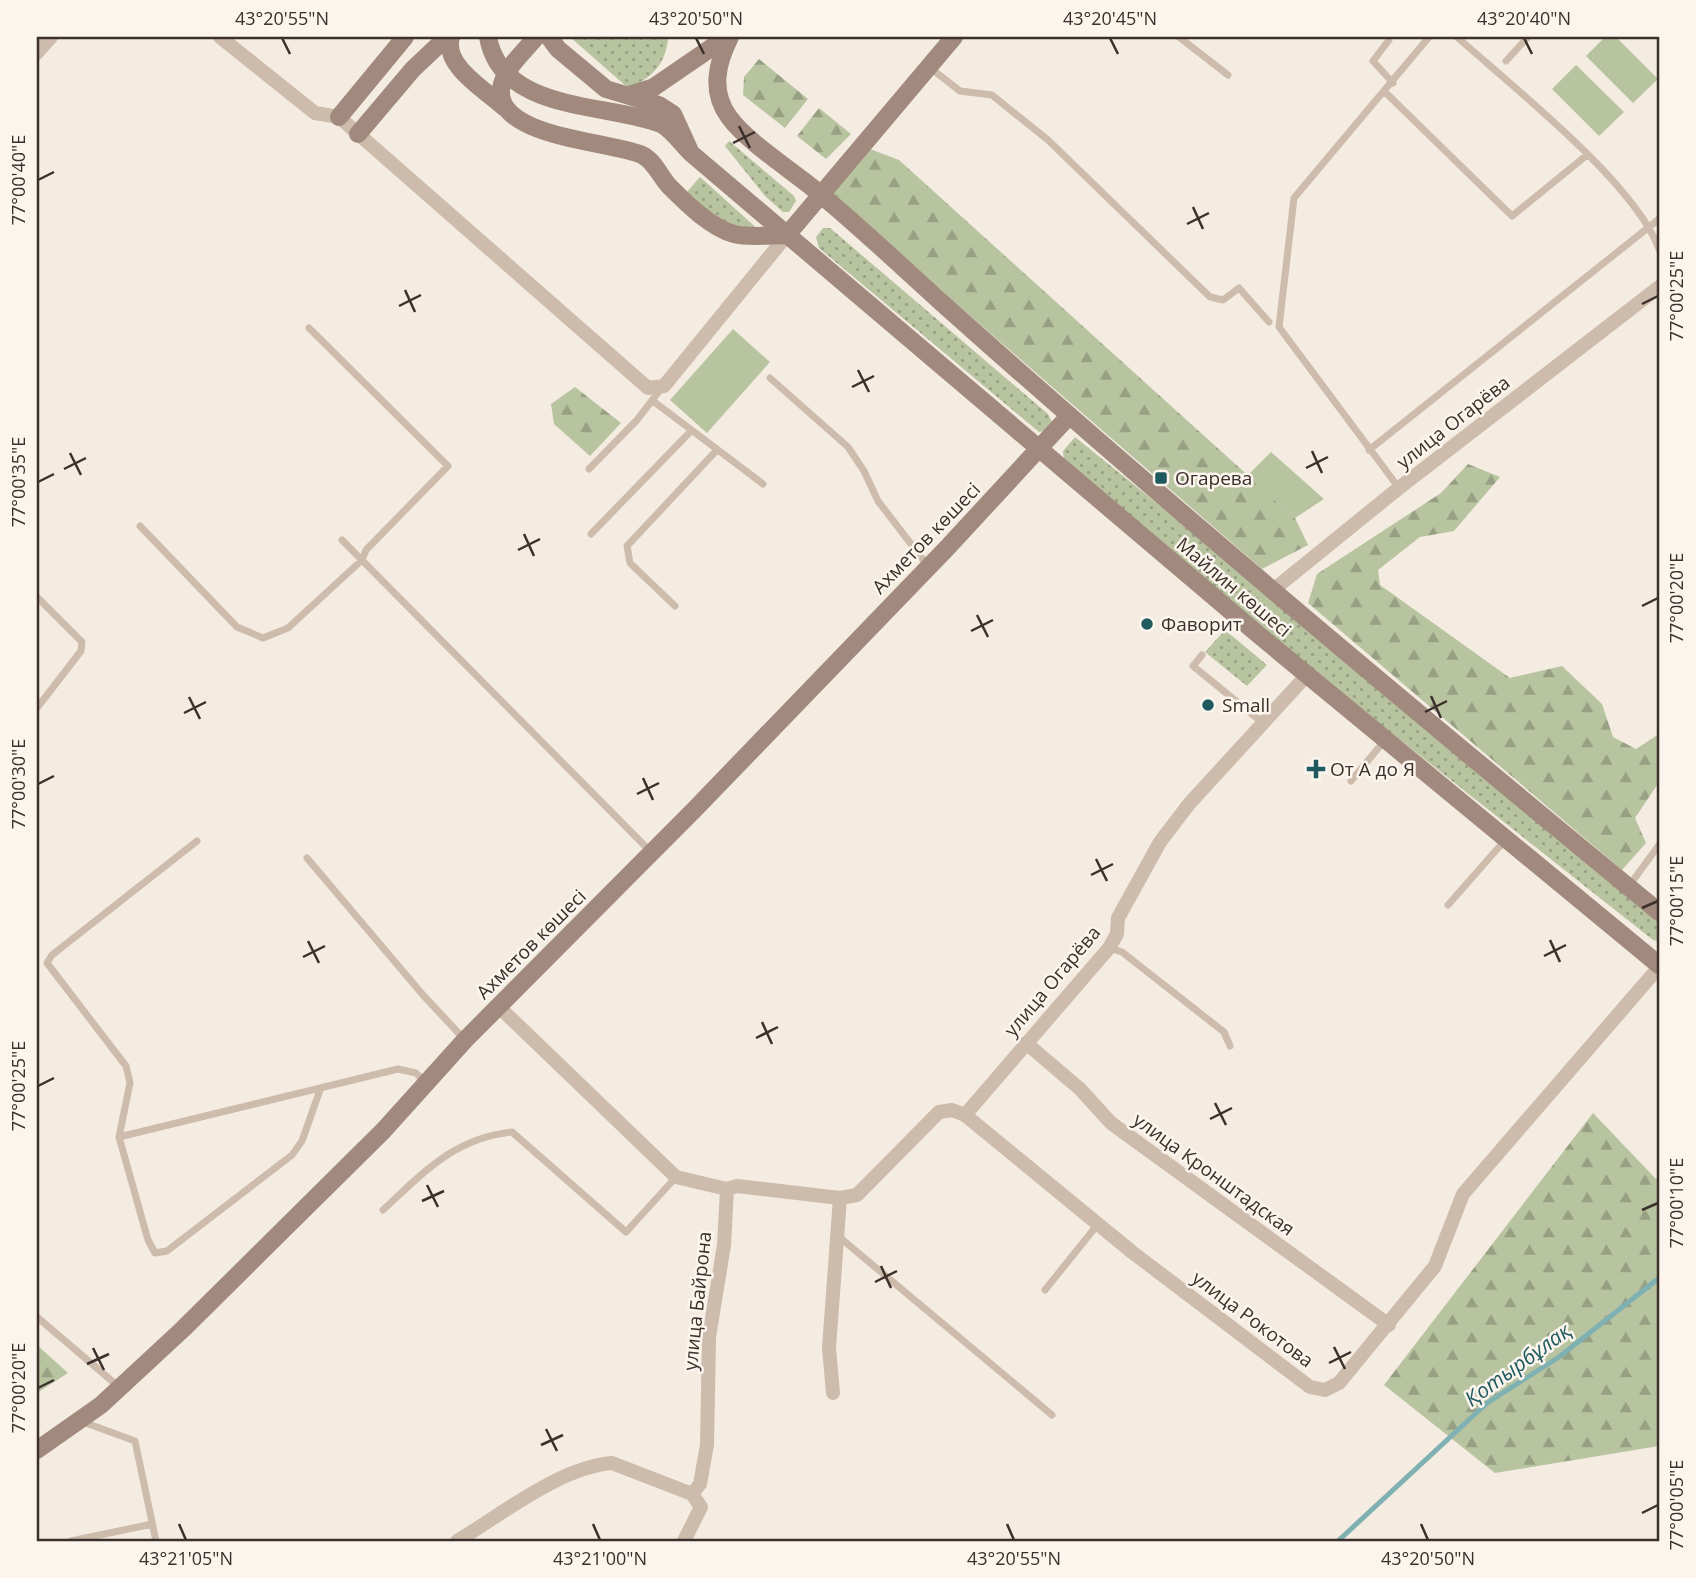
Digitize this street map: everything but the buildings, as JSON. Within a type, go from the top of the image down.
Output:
[{"type":"street","points":[[37,53],[51,37]]},
{"type":"street","points":[[220,37],[314,113],[339,117],[641,385],[653,390],[664,386],[787,234],[929,67],[948,39]]},
{"type":"street","points":[[339,117],[405,37]]},
{"type":"street","points":[[358,134],[413,69],[449,37]]},
{"type":"street","points":[[449,37],[449,47],[457,64],[511,113],[536,129],[645,156],[671,187],[722,229],[737,235],[787,234]]},
{"type":"street","name":"Майлин көшесі","points":[[488,37],[496,62],[524,85],[560,102],[664,126],[692,154],[1038,450],[1659,966]]},
{"type":"street","points":[[517,59],[519,37]]},
{"type":"street","points":[[511,113],[502,101],[501,90],[505,76],[536,37]]},
{"type":"street","points":[[549,37],[554,46],[599,84],[659,105],[673,114],[692,154]]},
{"type":"street","points":[[622,94],[647,92],[729,37]]},
{"type":"street","name":"Майлин көшесі","points":[[729,37],[719,64],[717,81],[726,112],[738,126],[821,194],[1069,416],[1659,912]]},
{"type":"street","name":"улица Огарёва","points":[[1273,590],[1399,488],[1659,287]]},
{"type":"street","name":"Ахметов көшесі","points":[[37,1450],[119,1388],[383,1131],[465,1040],[929,567],[1069,416]]},
{"type":"street","name":"улица Огарёва","points":[[965,1115],[1110,948],[1117,933],[1118,918],[1160,842],[1189,804],[1307,675]]},
{"type":"street","name":"улица Рокотова","points":[[965,1115],[1098,1224],[1310,1387],[1325,1390],[1339,1383],[1390,1325],[1435,1266],[1463,1194],[1659,966]]},
{"type":"street","points":[[498,1006],[676,1177],[727,1189],[737,1186],[840,1198],[857,1195],[939,1112],[951,1110],[965,1115]]},
{"type":"street","name":"улица Кронштадская","points":[[1026,1043],[1080,1089],[1122,1131],[1390,1325]]},
{"type":"street","name":"улица Байрона","points":[[692,1494],[700,1484],[707,1446],[709,1337],[724,1245],[727,1189]]},
{"type":"street","points":[[833,1393],[830,1348],[840,1198]]},
{"type":"street","points":[[465,1539],[561,1478],[598,1464],[612,1463],[692,1494],[701,1507],[684,1541]]},
{"type":"lane","points":[[1179,37],[1227,75]]},
{"type":"lane","points":[[1399,488],[1279,327],[1294,198],[1429,37]]},
{"type":"lane","points":[[1457,37],[1587,155],[1651,227],[1659,250]]},
{"type":"lane","points":[[1507,61],[1528,37]]},
{"type":"lane","points":[[1389,40],[1374,61],[1393,83]]},
{"type":"lane","points":[[929,67],[960,92],[992,95],[1048,140],[1210,297],[1223,300],[1240,288],[1269,322]]},
{"type":"lane","points":[[1385,92],[1513,216],[1587,155]]},
{"type":"lane","points":[[1369,450],[1659,219]]},
{"type":"lane","points":[[140,526],[237,627],[263,638],[288,628],[362,561],[366,550],[448,466],[309,328]]},
{"type":"lane","points":[[770,378],[848,447],[864,471],[878,502],[929,567]]},
{"type":"lane","points":[[589,469],[664,386]]},
{"type":"lane","points":[[653,401],[690,432],[763,484]]},
{"type":"lane","points":[[591,534],[690,432]]},
{"type":"lane","points":[[675,606],[630,563],[627,546],[716,450]]},
{"type":"lane","points":[[342,540],[651,852]]},
{"type":"lane","points":[[37,597],[82,642],[81,651],[37,708]]},
{"type":"lane","points":[[1202,654],[1193,666],[1263,723]]},
{"type":"lane","points":[[1351,781],[1385,739]]},
{"type":"lane","points":[[1448,905],[1506,839]]},
{"type":"lane","points":[[197,841],[52,955],[47,963],[126,1066],[130,1083],[119,1137],[155,1253],[160,1253],[292,1155],[302,1141],[320,1090]]},
{"type":"lane","points":[[1628,887],[1659,845]]},
{"type":"lane","points":[[307,858],[423,995],[465,1040]]},
{"type":"lane","points":[[1110,948],[1122,952],[1224,1032],[1230,1046]]},
{"type":"lane","points":[[119,1137],[398,1069],[416,1073],[426,1083]]},
{"type":"lane","points":[[383,1210],[439,1158],[485,1135],[512,1132],[626,1232],[676,1177]]},
{"type":"lane","points":[[1045,1290],[1098,1224]]},
{"type":"lane","points":[[838,1236],[1052,1415]]},
{"type":"lane","points":[[37,1317],[119,1388]]},
{"type":"lane","points":[[79,1420],[135,1441],[156,1541]]},
{"type":"lane","points":[[71,1541],[152,1524]]},
{"type":"green space","points":[[570,37],[668,37],[665,55],[656,69],[643,80],[627,87]]},
{"type":"green space","points":[[1605,37],[1616,37],[1658,79],[1633,103],[1586,56]]},
{"type":"green space","points":[[759,59],[808,99],[785,128],[743,95],[744,77]]},
{"type":"green space","points":[[1576,65],[1624,112],[1599,136],[1552,89]]},
{"type":"green space","points":[[819,108],[851,134],[826,159],[797,136]]},
{"type":"green space","points":[[729,141],[794,196],[796,201],[789,212],[783,212],[765,196],[725,146]]},
{"type":"green space","points":[[870,149],[899,160],[1295,518],[1308,545],[1262,569],[831,195]]},
{"type":"green space","points":[[700,177],[761,232],[725,225],[686,193]]},
{"type":"green space","points":[[823,228],[830,228],[1048,414],[1053,424],[1049,430],[1039,432],[819,248],[816,237]]},
{"type":"green space","points":[[733,329],[770,362],[707,433],[670,400]]},
{"type":"green space","points":[[575,387],[621,423],[590,456],[554,424],[551,404]]},
{"type":"green space","points":[[1075,437],[1659,916],[1659,941],[1653,940],[1274,640],[1064,460],[1063,451]]},
{"type":"green space","points":[[1271,452],[1324,499],[1295,518],[1247,476]]},
{"type":"green space","points":[[1468,464],[1500,477],[1454,531],[1420,537],[1378,570],[1380,585],[1510,678],[1562,666],[1602,704],[1613,737],[1636,749],[1659,734],[1659,782],[1635,818],[1646,843],[1622,870],[1308,603],[1317,574],[1441,493]]},
{"type":"green space","points":[[1225,630],[1267,665],[1247,686],[1205,652]]},
{"type":"green space","points":[[1593,1113],[1656,1179],[1659,1174],[1659,1446],[1495,1473],[1384,1385]]},
{"type":"green space","points":[[37,1345],[68,1373],[37,1393]]},
{"type":"waterway","name":"Қотырбұлақ","points":[[1338,1541],[1487,1403],[1559,1357],[1659,1278]]},
{"type":"place","name":"Огарева","points":[[1161,478]]},
{"type":"place","name":"Фаворит","points":[[1147,624]]},
{"type":"place","name":"Small","points":[[1208,705]]},
{"type":"place","name":"От А до Я","points":[[1316,769]]}]
